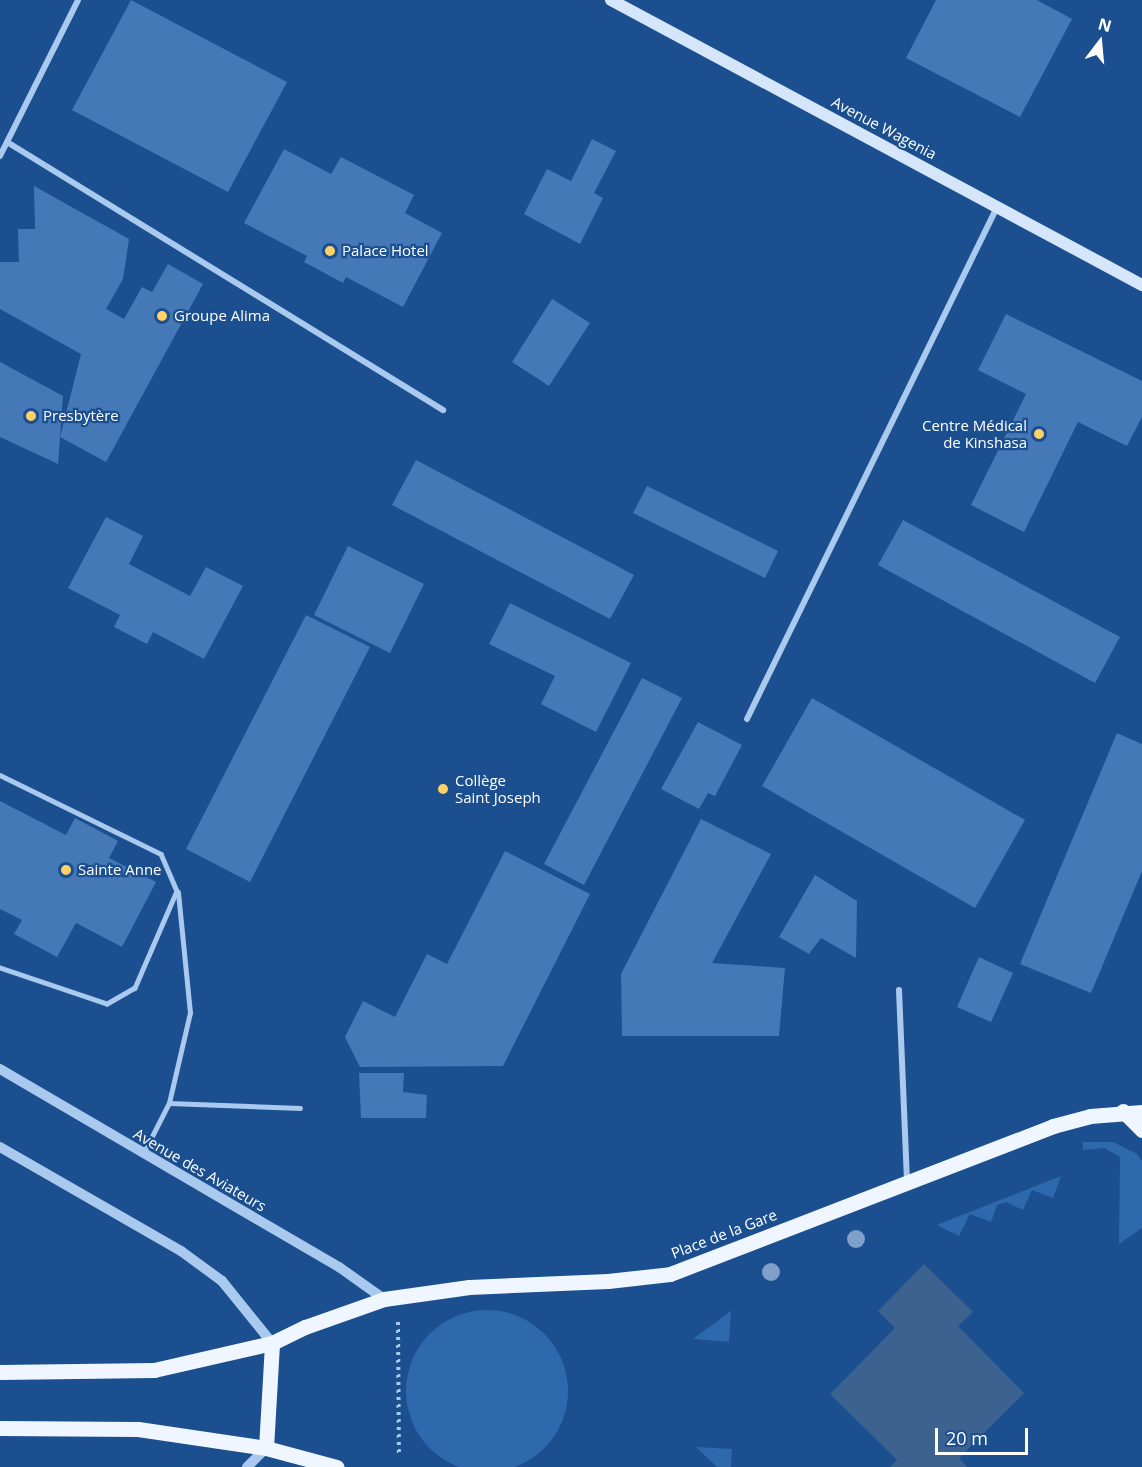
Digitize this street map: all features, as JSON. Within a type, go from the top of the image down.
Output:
[{"type":"main road","name":"Avenue Wagenia","points":[[611,0],[1142,285]]},
{"type":"main road","name":"Place de la Gare","points":[[0,1372],[146,1371],[194,1364],[272,1343],[305,1327],[384,1299],[469,1287],[608,1281],[670,1274],[1053,1126],[1123,1111],[1142,1112]]},
{"type":"main road","points":[[1123,1111],[1142,1130]]},
{"type":"main road","points":[[266,1448],[272,1343]]},
{"type":"main road","points":[[0,1428],[138,1429],[266,1448],[337,1467]]},
{"type":"street","points":[[0,156],[78,0]]},
{"type":"street","points":[[7,142],[443,410]]},
{"type":"street","points":[[747,719],[998,206]]},
{"type":"street","points":[[899,990],[907,1183]]},
{"type":"street","name":"Avenue des Aviateurs","points":[[0,1069],[339,1267],[384,1299]]},
{"type":"street","points":[[0,1147],[181,1251],[222,1281],[272,1343]]},
{"type":"street","points":[[247,1467],[266,1448]]},
{"type":"lane","points":[[0,775],[161,854],[177,891],[190,1013],[169,1103],[142,1154]]},
{"type":"lane","points":[[0,968],[107,1004],[135,988],[177,891]]},
{"type":"lane","points":[[169,1103],[300,1108]]},
{"type":"path","points":[[398,1322],[399,1456]]},
{"type":"shaded area","points":[[1083,1142],[1113,1142],[1137,1154],[1142,1161],[1142,1228],[1119,1244],[1120,1157],[1104,1148],[1083,1150]]},
{"type":"shaded area","points":[[1061,1176],[1053,1198],[1032,1190],[1023,1210],[1006,1202],[997,1205],[991,1222],[970,1214],[959,1236],[937,1225]]},
{"type":"shaded area","points":[[924,1264],[973,1312],[958,1326],[1024,1393],[959,1458],[967,1467],[890,1467],[897,1460],[830,1394],[895,1328],[878,1311]]},
{"type":"shaded area","points":[[487,1310],[518,1316],[544,1334],[562,1360],[568,1391],[562,1422],[544,1448],[518,1466],[487,1472],[456,1466],[430,1448],[412,1422],[406,1391],[412,1360],[430,1334],[456,1316]]},
{"type":"shaded area","points":[[731,1311],[729,1342],[693,1339]]},
{"type":"shaded area","points":[[696,1447],[732,1449],[731,1467],[717,1467]]},
{"type":"building","points":[[131,0],[287,82],[228,192],[72,110]]},
{"type":"building","points":[[936,0],[1037,0],[1072,19],[1020,117],[906,58]]},
{"type":"building","points":[[592,139],[616,151],[594,193],[603,198],[580,244],[524,214],[547,169],[571,181]]},
{"type":"building","points":[[284,149],[331,174],[341,157],[414,195],[405,213],[442,233],[403,307],[346,277],[343,283],[304,262],[307,256],[244,223]]},
{"type":"building","points":[[34,186],[129,239],[123,279],[106,309],[124,319],[142,287],[152,292],[168,264],[203,284],[106,462],[60,437],[81,354],[0,309],[0,262],[19,262],[18,229],[35,229]]},
{"type":"building","points":[[552,299],[590,323],[549,386],[512,362]]},
{"type":"building","name":"Centre Médical de Kinshasa","points":[[1006,314],[1142,381],[1142,417],[1127,446],[1078,422],[1024,532],[971,505],[1026,394],[978,370]]},
{"type":"building","name":"Presbytère","points":[[0,362],[63,396],[58,464],[0,437]]},
{"type":"building","points":[[416,460],[634,575],[610,619],[392,505]]},
{"type":"building","points":[[647,486],[778,551],[765,578],[633,513]]},
{"type":"building","points":[[106,517],[143,536],[129,564],[190,596],[206,567],[243,586],[204,659],[153,632],[147,644],[114,627],[120,615],[68,588]]},
{"type":"building","points":[[903,520],[1120,637],[1095,683],[878,565]]},
{"type":"building","points":[[348,546],[424,584],[390,653],[314,615]]},
{"type":"building","points":[[510,603],[631,663],[596,732],[541,704],[555,676],[489,644]]},
{"type":"building","points":[[306,615],[370,647],[250,882],[186,849]]},
{"type":"building","points":[[642,678],[682,698],[584,885],[544,864]]},
{"type":"building","points":[[812,698],[1025,820],[975,908],[762,786]]},
{"type":"building","points":[[698,722],[742,745],[715,796],[708,793],[699,809],[661,789]]},
{"type":"building","points":[[1117,733],[1142,744],[1142,871],[1091,993],[1020,964]]},
{"type":"building","name":"Sainte Anne","points":[[0,801],[66,835],[75,818],[118,841],[109,858],[156,882],[122,947],[76,923],[57,957],[14,934],[22,920],[0,909]]},
{"type":"building","points":[[701,819],[771,854],[712,963],[785,968],[779,1036],[622,1036],[621,974]]},
{"type":"building","points":[[505,851],[590,894],[503,1066],[360,1067],[345,1037],[363,1001],[395,1017],[427,954],[447,964]]},
{"type":"building","points":[[815,875],[857,901],[856,958],[821,938],[809,954],[779,937]]},
{"type":"building","points":[[979,957],[1013,973],[991,1022],[957,1007]]},
{"type":"building","points":[[359,1073],[404,1073],[403,1092],[427,1095],[426,1118],[361,1118]]},
{"type":"place","name":"Palace Hotel","points":[[330,251]]},
{"type":"place","name":"Groupe Alima","points":[[162,316]]},
{"type":"place","name":"Presbytère","points":[[31,416]]},
{"type":"place","name":"Centre Médical de Kinshasa","points":[[1039,434]]},
{"type":"place","name":"Collège Saint Joseph","points":[[443,789]]},
{"type":"place","name":"Sainte Anne","points":[[66,870]]}]
